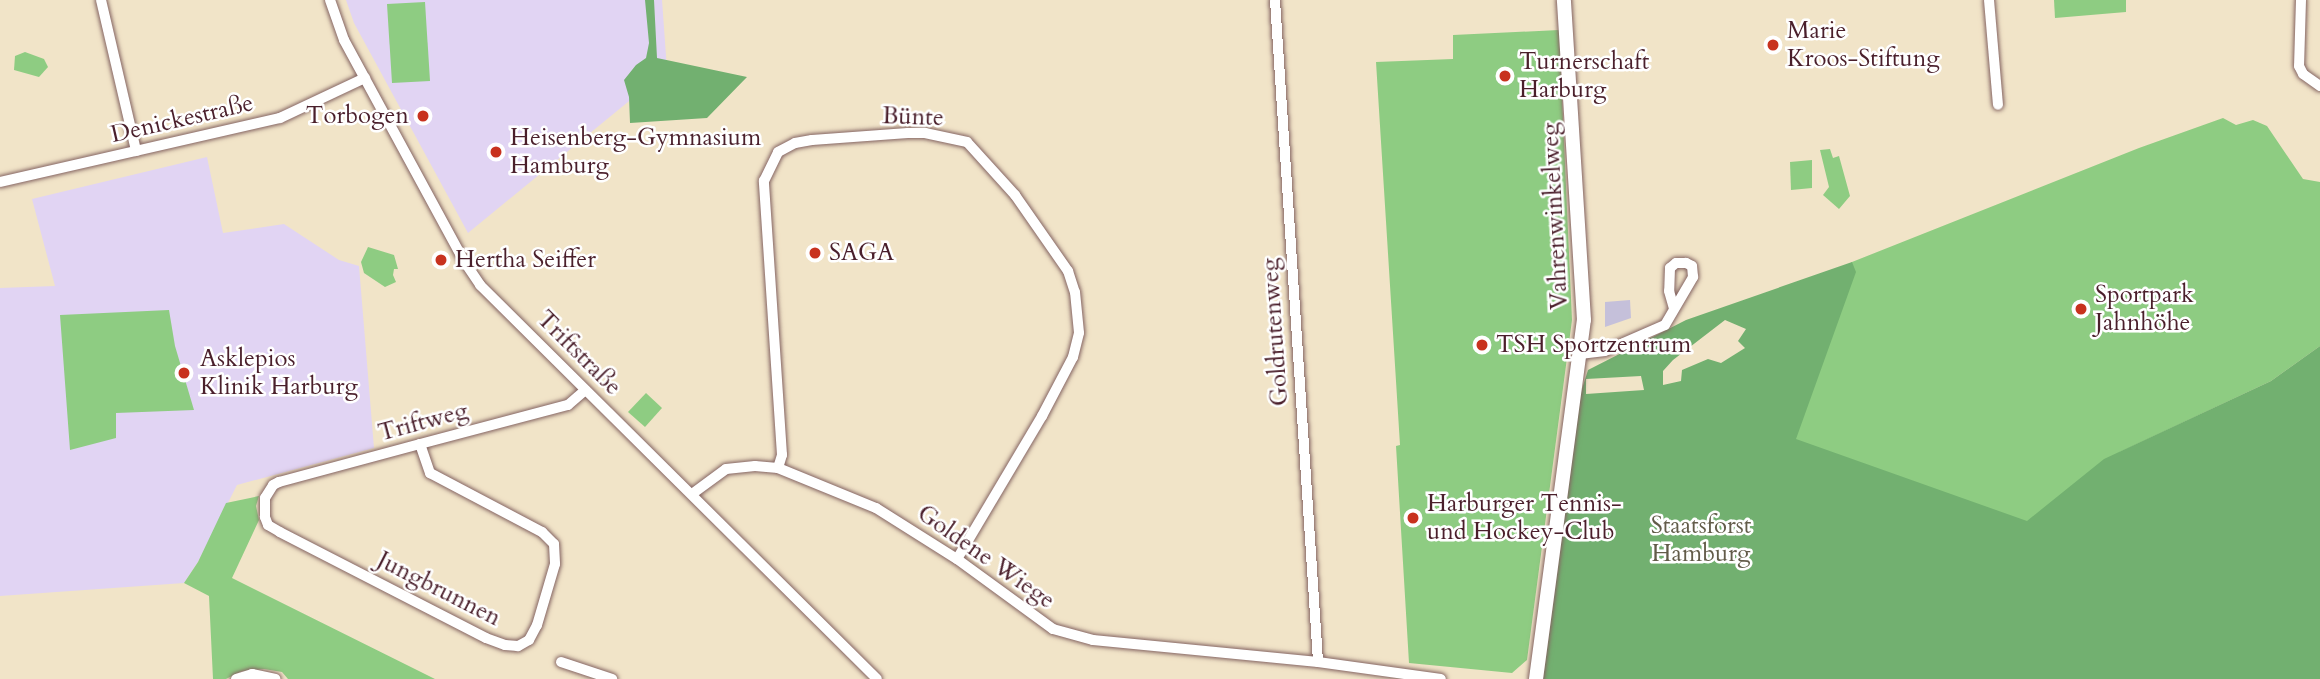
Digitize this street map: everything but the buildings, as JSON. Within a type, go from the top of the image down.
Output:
[{"type":"street","points":[[101,0],[136,151]]},
{"type":"street","name":"Triftstraße","points":[[330,0],[344,40],[464,261],[480,285],[877,679]]},
{"type":"street","name":"Goldrutenweg","points":[[1275,0],[1318,662]]},
{"type":"street","name":"Vahrenwinkelweg","points":[[1535,679],[1584,320],[1564,0]]},
{"type":"street","points":[[1989,0],[1998,105]]},
{"type":"street","points":[[2301,0],[2299,66],[2303,74],[2320,86]]},
{"type":"street","name":"Denickestraße","points":[[0,182],[280,118],[365,78]]},
{"type":"street","name":"Bünte","points":[[778,468],[782,454],[764,181],[778,152],[794,143],[812,140],[925,133],[967,142],[1008,186],[1068,271],[1075,292],[1079,333],[1073,358],[1058,388],[957,559]]},
{"type":"street","points":[[1580,354],[1605,351],[1653,332],[1665,325],[1674,308]]},
{"type":"street","name":"Triftweg","points":[[268,490],[279,482],[568,405],[585,390]]},
{"type":"street","name":"Jungbrunnen","points":[[268,490],[265,517],[268,524],[280,532],[486,638],[512,646],[524,643],[537,625],[555,564],[554,544],[542,532],[430,473],[420,444]]},
{"type":"street","name":"Goldene Wiege","points":[[692,494],[726,469],[755,466],[778,468],[804,476],[876,508],[957,559],[1053,629],[1093,640],[1318,662],[1441,679]]},
{"type":"street","points":[[561,662],[612,679]]},
{"type":"street","points":[[236,679],[252,674],[275,679]]},
{"type":"shaded area","name":"Heisenberg-Gymnasium Hamburg","points":[[346,0],[662,0],[667,70],[468,233],[354,23]]},
{"type":"shaded area","name":"Asklepios Klinik Harburg","points":[[207,157],[223,233],[284,224],[339,260],[359,266],[374,448],[237,485],[198,562],[184,583],[0,596],[0,288],[55,286],[32,199]]},
{"type":"shaded area","points":[[1630,300],[1631,318],[1605,327],[1605,302]]},
{"type":"green space","points":[[645,0],[654,0],[657,58],[747,77],[707,118],[630,123],[629,97],[624,80],[636,65],[646,58],[649,43]]},
{"type":"green space","points":[[2054,0],[2126,0],[2126,12],[2055,18]]},
{"type":"green space","points":[[425,2],[430,81],[392,83],[387,4]]},
{"type":"green space","name":"TSH Sportzentrum","points":[[1559,30],[1572,320],[1527,660],[1512,673],[1409,663],[1396,446],[1400,445],[1376,62],[1453,59],[1453,35]]},
{"type":"green space","points":[[25,52],[44,59],[48,67],[39,77],[14,70],[15,56]]},
{"type":"green space","points":[[2223,118],[2236,125],[2253,120],[2267,126],[2303,179],[2320,182],[2320,346],[2271,381],[2120,452],[2320,679],[1545,679],[1674,388],[1759,350],[1852,262],[2139,148]]},
{"type":"green space","points":[[1830,149],[1833,158],[1839,156],[1850,196],[1839,209],[1823,195],[1829,187],[1820,150]]},
{"type":"green space","points":[[1812,160],[1812,188],[1791,190],[1790,162]]},
{"type":"green space","points":[[368,247],[394,255],[398,269],[394,269],[393,275],[396,282],[385,287],[364,273],[361,262]]},
{"type":"green space","name":"Staatsforst Hamburg","points":[[1852,262],[1856,272],[1796,439],[2027,521],[2104,459],[2271,381],[2320,346],[2320,679],[1543,679],[1581,392],[1588,370],[1686,320]],"holes":[[[1725,320],[1746,329],[1738,341],[1745,348],[1721,363],[1708,359],[1682,370],[1681,381],[1663,385],[1663,371],[1673,360]],[[1641,376],[1644,390],[1586,394],[1586,379]]]},
{"type":"green space","points":[[169,310],[175,346],[194,410],[116,413],[116,438],[70,450],[60,315]]},
{"type":"green space","points":[[646,393],[662,408],[645,427],[628,412]]},
{"type":"green space","points":[[259,496],[256,506],[259,520],[232,578],[435,679],[288,679],[282,672],[264,669],[242,671],[226,679],[213,679],[209,596],[184,583],[198,562],[226,503]]},
{"type":"place","name":"Marie Kroos-Stiftung","points":[[1773,45]]},
{"type":"place","name":"Turnerschaft Harburg","points":[[1505,76]]},
{"type":"place","name":"Torbogen","points":[[423,116]]},
{"type":"place","name":"Heisenberg-Gymnasium Hamburg","points":[[496,152]]},
{"type":"place","name":"SAGA","points":[[815,253]]},
{"type":"place","name":"Hertha Seiffer","points":[[441,260]]},
{"type":"place","name":"Sportpark Jahnhöhe","points":[[2081,309]]},
{"type":"place","name":"TSH Sportzentrum","points":[[1482,345]]},
{"type":"place","name":"Asklepios Klinik Harburg","points":[[184,373]]},
{"type":"place","name":"Harburger Tennis- und Hockey-Club","points":[[1413,518]]}]
